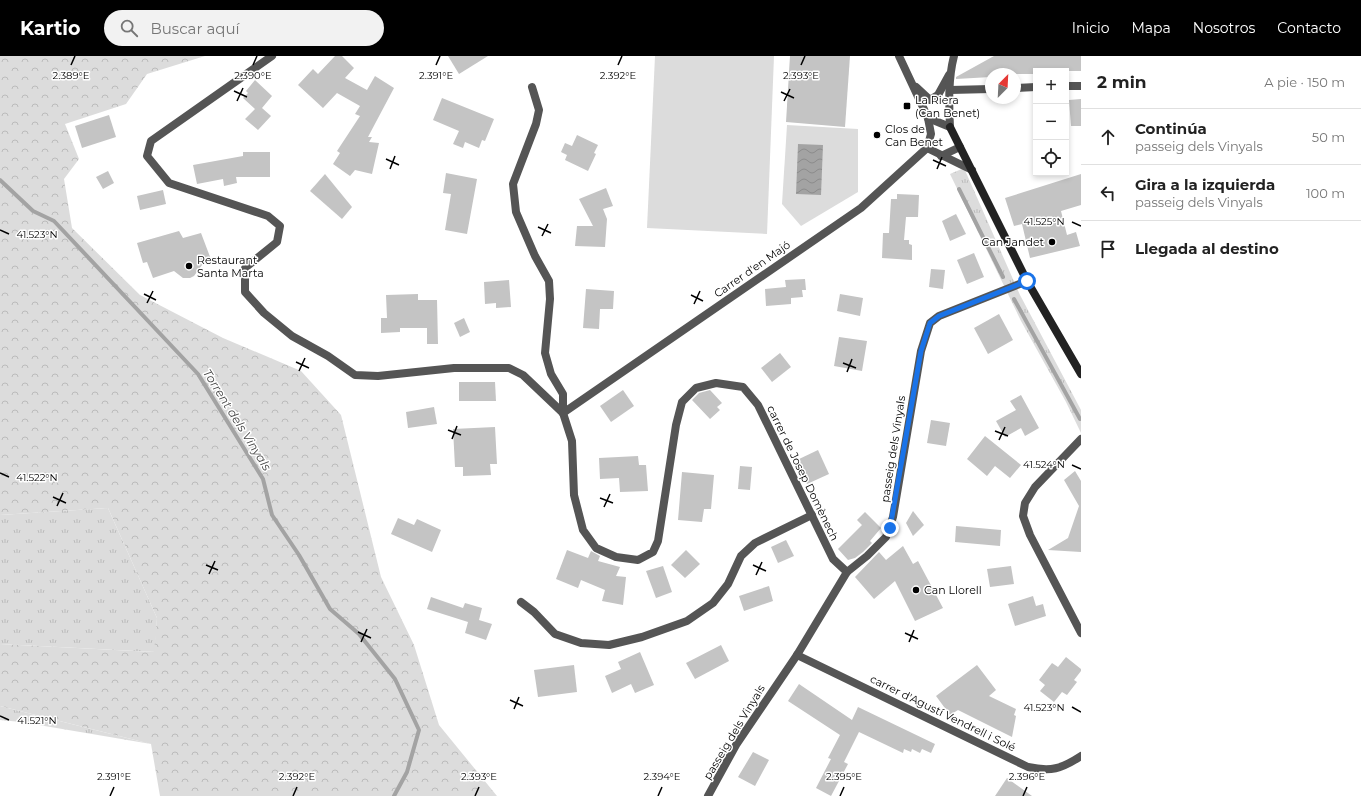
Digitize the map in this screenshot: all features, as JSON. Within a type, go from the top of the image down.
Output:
[{"type":"street","points":[[899,56],[928,118],[931,134],[926,148],[972,170]]},
{"type":"street","points":[[908,77],[921,94],[930,100],[938,95],[950,70],[954,56]]},
{"type":"street","name":"carrer de Josep Domènech","points":[[269,57],[151,141],[147,156],[169,183],[268,216],[280,226],[278,242],[245,268],[245,292],[264,313],[292,336],[328,356],[355,375],[378,376],[454,368],[509,368],[523,375],[563,413],[572,441],[574,495],[583,530],[596,548],[616,557],[638,560],[653,552],[658,541],[676,426],[682,402],[696,388],[716,383],[742,387],[758,405],[833,559],[847,572]]},
{"type":"street","points":[[950,70],[950,127],[1027,281],[1081,374]]},
{"type":"street","points":[[1069,86],[1081,86]]},
{"type":"street","points":[[532,87],[539,110],[536,124],[514,184],[516,212],[535,256],[549,281],[550,299],[545,353],[551,374],[563,394],[563,413]]},
{"type":"street","points":[[1021,88],[1033,87]]},
{"type":"street","points":[[950,90],[985,89]]},
{"type":"street","points":[[928,118],[950,127]]},
{"type":"street","points":[[941,156],[960,147]]},
{"type":"street","name":"Carrer d'en Majó","points":[[563,413],[861,208],[926,148]]},
{"type":"street","name":"passeig dels Vinyals","points":[[708,796],[736,745],[797,655],[847,572],[867,556],[886,537],[890,528],[921,351],[930,323],[939,316],[1027,281]]},
{"type":"street","points":[[1081,439],[1036,487],[1025,503],[1023,516],[1030,535],[1081,633]]},
{"type":"street","points":[[521,602],[534,612],[555,634],[581,643],[609,645],[642,637],[687,621],[713,603],[728,584],[741,556],[754,543],[812,515]]},
{"type":"street","name":"carrer d'Agustí Vendrell i Solé","points":[[797,655],[1028,767],[1045,770],[1066,766],[1081,756]]},
{"type":"green space","points":[[0,56],[205,56],[147,74],[126,104],[65,124],[79,159],[64,179],[72,228],[140,295],[223,338],[301,371],[341,415],[381,577],[414,645],[439,725],[497,796],[160,796],[151,744],[0,706],[0,644],[154,652],[157,618],[108,508],[0,515]]},
{"type":"green space","points":[[655,56],[774,56],[767,234],[647,228]]},
{"type":"green space","points":[[787,125],[858,129],[858,192],[801,226],[782,204]]},
{"type":"green space","points":[[964,168],[1020,295],[1081,410],[1081,433],[1066,402],[1021,321],[950,174]]},
{"type":"green space","points":[[108,508],[157,618],[155,652],[0,644],[0,515]]},
{"type":"green space","points":[[0,706],[151,744],[21,722],[0,720]]},
{"type":"water","points":[[798,144],[823,145],[821,195],[796,194]]},
{"type":"building","points":[[335,56],[342,56],[354,68],[345,78],[367,90],[375,76],[394,88],[368,137],[372,137],[369,142],[379,143],[372,174],[355,170],[350,176],[333,164],[340,153],[337,151],[360,116],[355,114],[360,106],[337,93],[323,108],[298,85],[313,69],[318,74]]},
{"type":"building","points":[[448,56],[488,56],[459,74]]},
{"type":"building","points":[[790,56],[850,56],[845,127],[786,122]]},
{"type":"building","points":[[994,56],[1081,56],[1081,71],[1069,71],[1069,68],[1033,68],[1033,74],[1021,74],[1021,68],[985,68],[985,77],[956,79],[956,77]]},
{"type":"building","points":[[255,80],[272,96],[262,108],[271,116],[258,130],[245,119],[255,109],[243,98],[248,93],[246,91]]},
{"type":"building","points":[[442,98],[494,119],[485,141],[482,140],[479,148],[465,142],[463,148],[453,144],[459,131],[433,120]]},
{"type":"building","points":[[1081,99],[1081,126],[1071,126],[1069,100]]},
{"type":"building","points":[[109,115],[116,137],[82,148],[75,126]]},
{"type":"building","points":[[577,135],[598,145],[594,153],[596,154],[588,171],[565,160],[567,155],[561,152],[565,143],[572,146]]},
{"type":"building","points":[[243,152],[270,152],[270,177],[236,177],[237,183],[224,186],[223,179],[197,184],[193,165],[243,156]]},
{"type":"building","points":[[108,171],[114,183],[103,189],[96,177]]},
{"type":"building","points":[[446,173],[477,179],[467,234],[445,230],[451,194],[443,193]]},
{"type":"building","points":[[325,174],[352,207],[342,219],[310,191]]},
{"type":"building","points":[[1081,174],[1081,205],[1061,211],[1067,235],[1076,232],[1080,246],[1030,258],[1022,224],[1014,226],[1005,198]]},
{"type":"building","points":[[606,188],[613,206],[603,209],[607,219],[605,247],[575,246],[577,226],[593,226],[579,199]]},
{"type":"building","points":[[163,190],[166,204],[140,210],[137,196]]},
{"type":"building","points":[[897,194],[919,195],[918,217],[906,217],[904,240],[909,240],[909,244],[912,245],[912,260],[882,258],[883,233],[889,233],[891,199],[897,199]]},
{"type":"building","points":[[956,214],[966,234],[950,241],[942,221]]},
{"type":"building","points":[[179,231],[183,238],[201,233],[212,262],[202,265],[194,276],[190,278],[183,278],[174,271],[153,278],[147,262],[143,263],[137,243]]},
{"type":"building","points":[[974,253],[984,277],[967,284],[957,260]]},
{"type":"building","points":[[931,269],[945,270],[943,289],[929,287]]},
{"type":"building","points":[[805,279],[806,290],[802,290],[803,297],[791,298],[791,304],[766,306],[765,289],[786,287],[785,280]]},
{"type":"building","points":[[509,280],[511,307],[496,308],[496,303],[485,304],[484,282]]},
{"type":"building","points":[[586,289],[614,291],[613,309],[600,309],[599,329],[583,328]]},
{"type":"building","points":[[418,294],[418,300],[437,300],[438,344],[427,344],[427,328],[400,328],[400,332],[381,333],[381,318],[387,318],[386,295]]},
{"type":"building","points":[[840,294],[863,298],[860,316],[837,311]]},
{"type":"building","points":[[999,314],[1013,340],[988,354],[974,328]]},
{"type":"building","points":[[464,318],[470,332],[460,337],[454,323]]},
{"type":"building","points":[[839,337],[867,341],[862,371],[834,366]]},
{"type":"building","points":[[780,353],[791,367],[772,382],[761,368]]},
{"type":"building","points":[[459,382],[495,382],[496,401],[459,401]]},
{"type":"building","points":[[623,390],[634,406],[611,422],[600,406]]},
{"type":"building","points":[[710,390],[722,403],[717,407],[720,410],[710,419],[692,400],[699,393]]},
{"type":"building","points":[[1021,395],[1039,428],[1025,436],[1021,428],[1005,437],[996,421],[1016,410],[1010,401]]},
{"type":"building","points":[[434,407],[437,424],[408,428],[406,412]]},
{"type":"building","points":[[931,420],[950,423],[946,446],[927,443]]},
{"type":"building","points":[[495,427],[497,464],[490,464],[491,475],[463,476],[463,467],[455,467],[453,429]]},
{"type":"building","points":[[985,436],[1021,465],[1010,478],[995,466],[987,476],[967,459]]},
{"type":"building","points":[[818,450],[829,474],[807,484],[797,460]]},
{"type":"building","points":[[638,456],[639,465],[646,465],[648,491],[620,492],[619,478],[600,479],[599,458]]},
{"type":"building","points":[[740,466],[752,467],[750,490],[738,489]]},
{"type":"building","points":[[1075,471],[1081,481],[1081,552],[1048,550],[1068,538],[1079,506],[1064,480]]},
{"type":"building","points":[[682,472],[714,475],[711,509],[704,509],[702,522],[678,520]]},
{"type":"building","points":[[913,511],[924,525],[913,536],[906,523]]},
{"type":"building","points":[[865,512],[881,528],[870,541],[872,543],[863,552],[855,558],[848,560],[838,549],[862,525],[857,520]]},
{"type":"building","points":[[398,518],[414,525],[417,519],[441,530],[432,552],[391,534]]},
{"type":"building","points":[[956,526],[1001,530],[1000,546],[955,542]]},
{"type":"building","points":[[786,540],[794,556],[778,563],[771,547]]},
{"type":"building","name":"Can Llorell","points":[[903,546],[913,564],[918,561],[943,608],[915,621],[895,581],[874,599],[855,577],[879,552],[886,560]]},
{"type":"building","points":[[567,550],[588,558],[591,551],[600,556],[598,561],[620,567],[616,576],[626,577],[623,605],[602,601],[605,590],[581,580],[578,588],[556,579]]},
{"type":"building","points":[[686,550],[700,564],[685,578],[671,565]]},
{"type":"building","points":[[663,566],[672,592],[656,598],[646,571]]},
{"type":"building","points":[[1011,566],[1014,584],[990,587],[987,569]]},
{"type":"building","points":[[769,586],[773,601],[744,611],[739,596]]},
{"type":"building","points":[[1033,596],[1036,606],[1043,604],[1046,616],[1015,626],[1008,604]]},
{"type":"building","points":[[431,597],[463,608],[465,603],[482,608],[479,620],[492,624],[486,640],[465,633],[468,622],[427,609]]},
{"type":"building","points":[[721,645],[729,661],[695,679],[686,663]]},
{"type":"building","points":[[640,652],[654,685],[635,693],[631,684],[612,693],[605,676],[621,669],[618,662]]},
{"type":"building","points":[[1066,657],[1081,669],[1081,671],[1074,680],[1077,682],[1067,695],[1062,692],[1054,702],[1040,691],[1045,685],[1039,680],[1052,663],[1058,667]]},
{"type":"building","points":[[574,665],[577,692],[538,697],[534,670]]},
{"type":"building","points":[[977,665],[996,690],[989,696],[1016,709],[1012,737],[958,710],[950,715],[936,696]]},
{"type":"building","points":[[799,684],[852,720],[858,707],[935,744],[931,753],[922,749],[920,753],[912,749],[911,752],[904,749],[903,753],[859,732],[844,762],[848,764],[831,796],[816,788],[831,759],[828,758],[840,735],[788,701]]},
{"type":"building","points":[[753,752],[769,760],[755,786],[738,777]]},
{"type":"building","points":[[1007,778],[1032,796],[995,796]]},
{"type":"waterway","name":"Torrent dels Vinyals","points":[[0,180],[33,211],[54,221],[198,374],[263,479],[272,515],[299,555],[330,609],[359,634],[395,679],[419,730],[407,772],[394,796]]},
{"type":"waterway","points":[[959,189],[1003,277]]},
{"type":"waterway","points":[[1014,299],[1080,419]]},
{"type":"place","name":"La Riera (Can Benet)","points":[[907,106]]},
{"type":"place","name":"Clos de Can Benet","points":[[877,135]]},
{"type":"place","name":"Can Jandet","points":[[1052,242]]},
{"type":"place","name":"Restaurant Santa Marta","points":[[189,266]]},
{"type":"place","name":"Can Llorell","points":[[916,590]]},
{"type":"route","points":[[890,528],[921,351],[930,323],[939,316],[1027,281]]}]
